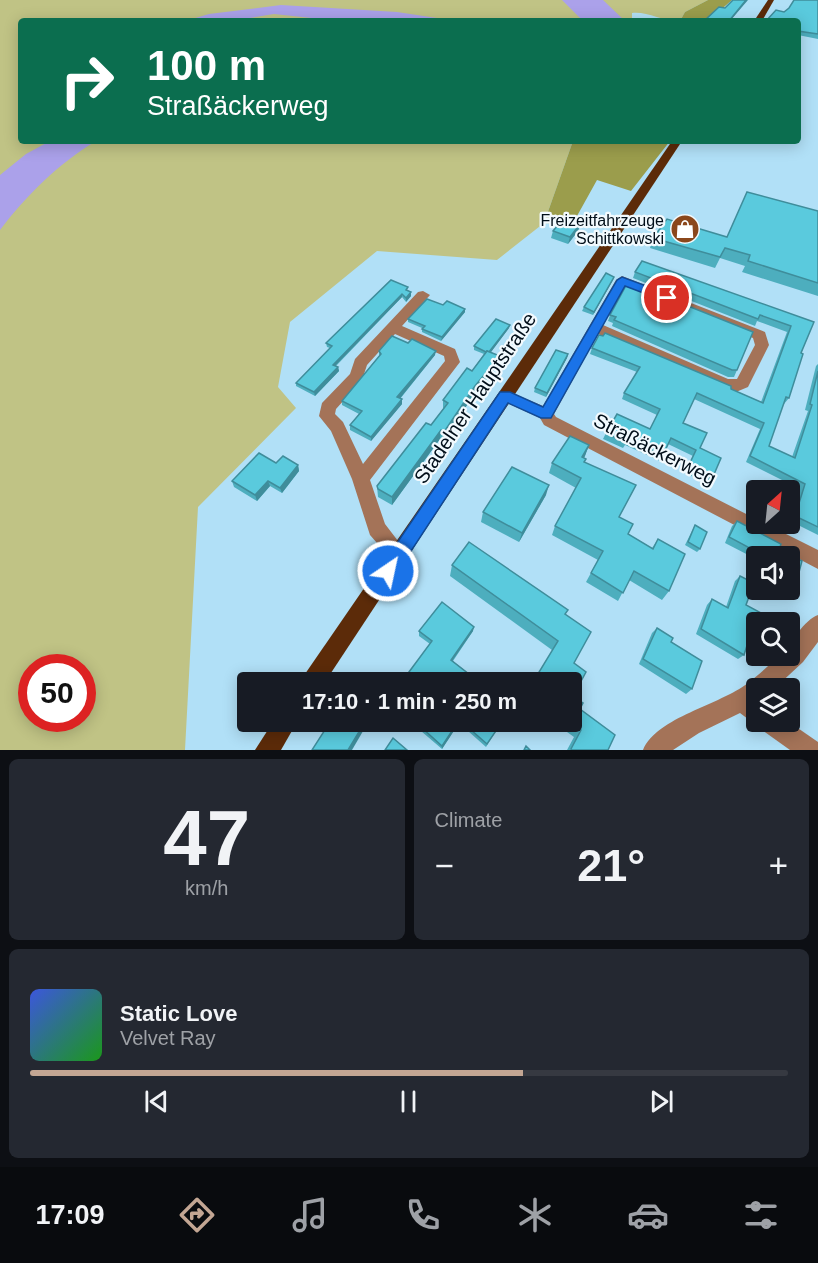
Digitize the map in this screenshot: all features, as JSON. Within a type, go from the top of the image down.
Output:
[{"type":"main road","points":[[760,18],[771,0]]},
{"type":"main road","name":"Stadelner Hauptstraße","points":[[320,672],[675,144]]},
{"type":"main road","points":[[267,750],[279,732]]},
{"type":"street","points":[[546,414],[595,327],[622,280],[760,335],[762,345],[749,373],[743,382],[736,386],[725,384],[595,327]]},
{"type":"street","points":[[399,554],[377,529],[361,480],[337,427],[327,416],[328,407],[357,376],[360,363],[423,295]]},
{"type":"street","points":[[361,480],[453,362],[450,353],[393,328]]},
{"type":"street","name":"Straßäckerweg","points":[[505,396],[546,414],[550,421],[818,560]]},
{"type":"street","points":[[773,678],[796,655],[818,625]]},
{"type":"street","points":[[655,750],[703,719],[746,701]]},
{"type":"street","points":[[784,732],[810,750]]},
{"type":"green space","points":[[0,0],[708,0],[685,12],[682,18],[662,18],[632,13],[632,18],[18,18],[18,144],[572,144],[544,223],[497,260],[377,251],[290,322],[278,387],[296,408],[198,507],[185,750],[0,750]]},
{"type":"shaded area","points":[[562,0],[603,0],[622,18],[580,18]]},
{"type":"shaded area","points":[[708,0],[732,0],[711,18],[682,18],[685,12]]},
{"type":"shaded area","points":[[281,5],[397,12],[437,18],[312,18],[274,14],[249,18],[195,18],[209,14]]},
{"type":"shaded area","points":[[44,144],[91,144],[69,159],[44,181],[0,230],[0,175],[26,154]]},
{"type":"shaded area","points":[[572,144],[668,144],[631,191],[597,180],[572,225],[544,223]]},
{"type":"building","points":[[733,0],[746,0],[731,18],[707,18],[719,7],[725,8]]},
{"type":"building","points":[[794,0],[818,0],[818,34],[801,31],[801,18],[769,18],[776,10],[784,12]]},
{"type":"building","points":[[747,192],[818,211],[818,283],[748,261],[750,255],[725,248],[720,257],[653,238],[667,219],[727,237]]},
{"type":"building","points":[[563,219],[580,224],[570,237],[553,231]]},
{"type":"building","points":[[642,261],[814,322],[801,353],[803,354],[789,398],[786,397],[769,446],[795,458],[812,405],[810,404],[818,371],[818,527],[800,518],[800,500],[805,484],[750,456],[764,423],[697,393],[683,423],[707,433],[700,448],[721,458],[712,479],[688,467],[696,450],[671,438],[663,455],[628,439],[626,443],[606,433],[617,414],[650,429],[660,409],[624,393],[640,367],[592,348],[599,335],[603,336],[605,333],[731,386],[731,389],[763,403],[791,326],[760,315],[758,319],[635,272]]},
{"type":"building","points":[[606,273],[614,277],[594,312],[584,307]]},
{"type":"building","points":[[391,280],[408,287],[406,290],[411,292],[406,298],[402,294],[333,365],[338,367],[314,392],[296,383],[332,346],[326,343]]},
{"type":"building","points":[[628,282],[753,332],[737,370],[732,370],[614,320],[616,317],[610,315]]},
{"type":"building","points":[[427,299],[443,305],[447,301],[465,309],[442,337],[422,329],[425,326],[408,319]]},
{"type":"building","points":[[496,319],[510,325],[489,352],[474,346]]},
{"type":"building","points":[[392,336],[408,343],[412,339],[436,351],[397,397],[402,399],[371,437],[350,425],[362,411],[342,401],[381,354],[379,351]]},
{"type":"building","points":[[556,350],[568,354],[547,393],[535,388]]},
{"type":"building","points":[[487,351],[500,356],[475,386],[444,432],[441,430],[392,497],[378,489],[377,486],[426,423],[431,425],[448,403],[443,400],[467,368],[472,371]]},
{"type":"building","points":[[570,436],[589,445],[582,457],[586,459],[584,462],[636,485],[619,517],[633,524],[628,534],[653,549],[658,539],[685,554],[669,591],[634,571],[623,593],[591,573],[603,551],[555,526],[581,478],[552,463]]},
{"type":"building","points":[[259,453],[276,463],[283,456],[298,465],[280,488],[268,481],[255,495],[232,481]]},
{"type":"building","points":[[512,467],[549,485],[522,533],[483,512]]},
{"type":"building","points":[[737,521],[746,526],[746,534],[762,534],[781,544],[780,546],[746,546],[729,537]]},
{"type":"building","points":[[695,525],[707,532],[700,549],[688,542]]},
{"type":"building","points":[[469,542],[568,610],[565,614],[591,632],[574,663],[586,672],[582,679],[582,672],[539,672],[558,641],[452,565]]},
{"type":"building","points":[[740,576],[746,579],[746,600],[748,600],[746,605],[759,612],[746,612],[744,655],[701,629],[712,599],[728,608]]},
{"type":"building","points":[[442,602],[474,627],[451,660],[466,672],[409,672],[432,641],[419,631]]},
{"type":"building","points":[[657,628],[673,638],[671,642],[702,661],[692,689],[643,659]]},
{"type":"building","points":[[582,710],[615,735],[608,750],[571,749],[582,732]]},
{"type":"building","points":[[324,732],[359,732],[348,750],[312,750]]},
{"type":"building","points":[[427,732],[451,732],[442,746]]},
{"type":"building","points":[[473,732],[495,732],[487,744]]},
{"type":"building","points":[[393,738],[407,750],[385,750]]},
{"type":"place","name":"Freizeitfahrzeuge Schittkowski","points":[[685,229]]},
{"type":"route","points":[[388,571],[505,396],[546,414],[622,280],[667,298]]}]
